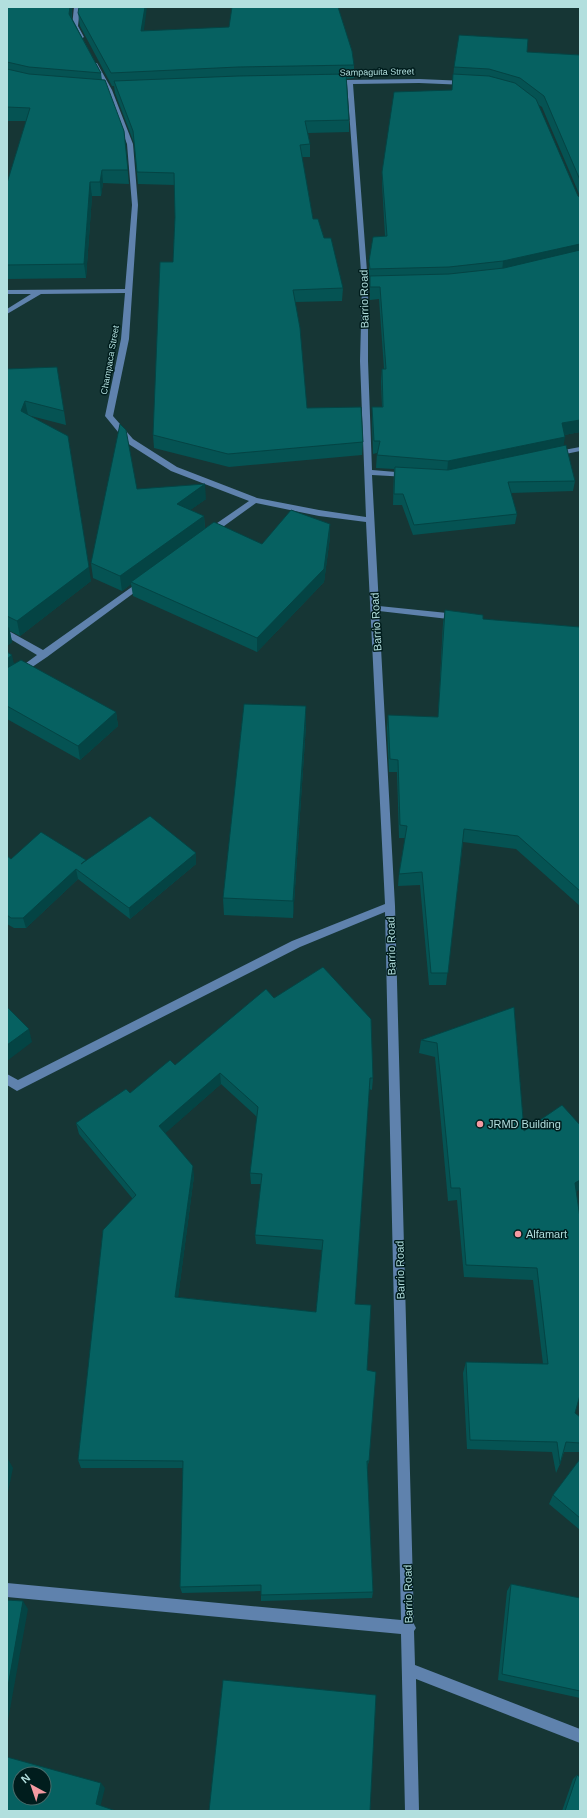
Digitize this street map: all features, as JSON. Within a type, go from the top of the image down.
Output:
[{"type":"street","points":[[77,7],[76,26],[86,46]]},
{"type":"street","name":"Champaca Street","points":[[92,58],[109,90],[130,144],[136,205],[125,339],[109,416],[130,440],[174,470],[255,500],[319,514],[370,520]]},
{"type":"street","name":"Sampaguita Street","points":[[335,82],[419,81],[473,83]]},
{"type":"street","name":"Barrio Road","points":[[350,82],[369,284],[364,361],[370,520],[390,906],[409,1628],[412,1811]]},
{"type":"street","points":[[7,292],[128,291]]},
{"type":"street","points":[[7,312],[40,292]]},
{"type":"street","points":[[549,456],[580,449]]},
{"type":"street","points":[[368,472],[416,475]]},
{"type":"street","points":[[204,537],[255,500]]},
{"type":"street","points":[[7,681],[152,575]]},
{"type":"street","points":[[375,608],[467,618]]},
{"type":"street","points":[[7,632],[44,655]]},
{"type":"street","points":[[7,1079],[17,1086],[296,944],[390,906]]},
{"type":"street","points":[[7,1590],[409,1628]]},
{"type":"street","points":[[409,1669],[580,1736]]},
{"type":"building","points":[[7,7],[70,7],[69,14],[101,73],[29,67],[7,62]]},
{"type":"building","points":[[79,7],[145,7],[141,31],[229,27],[232,7],[338,7],[352,51],[354,65],[238,67],[111,73],[78,13]]},
{"type":"building","points":[[459,35],[528,39],[527,52],[580,55],[580,180],[544,96],[520,78],[489,69],[454,67]]},
{"type":"building","points":[[7,69],[29,74],[105,80],[124,131],[128,170],[102,170],[100,182],[90,182],[84,264],[7,265],[7,183],[30,108],[7,107]]},
{"type":"building","points":[[346,74],[349,120],[305,121],[310,144],[300,145],[313,219],[318,219],[324,238],[331,238],[343,288],[293,290],[300,328],[307,408],[361,407],[363,442],[228,454],[153,435],[160,262],[173,262],[175,217],[174,173],[137,172],[133,131],[114,81],[238,76]]},
{"type":"building","points":[[453,74],[489,76],[515,83],[536,99],[580,198],[580,244],[503,261],[449,267],[370,269],[369,261],[373,237],[387,236],[382,172],[394,92],[452,90]]},
{"type":"building","points":[[580,250],[580,420],[562,423],[565,437],[448,461],[377,455],[380,441],[374,441],[372,407],[383,407],[382,369],[386,369],[380,287],[370,287],[370,276],[449,274],[504,268]]},
{"type":"building","points":[[57,367],[64,411],[25,401],[21,411],[68,436],[89,567],[17,621],[7,616],[7,369]]},
{"type":"building","points":[[120,424],[126,430],[137,489],[205,484],[177,504],[204,516],[120,576],[91,563]]},
{"type":"building","points":[[566,445],[575,481],[508,482],[517,514],[414,525],[403,494],[394,494],[395,467],[448,470]]},
{"type":"building","points":[[291,510],[330,524],[324,569],[257,638],[131,582],[214,522],[262,544]]},
{"type":"building","points":[[445,610],[483,615],[483,619],[580,627],[580,891],[518,836],[464,829],[448,973],[431,973],[422,872],[399,874],[407,826],[400,825],[398,760],[390,759],[388,715],[438,717]]},
{"type":"building","points":[[7,652],[12,655],[7,659]]},
{"type":"building","points":[[21,660],[116,712],[78,746],[7,706],[7,668]]},
{"type":"building","points":[[244,704],[306,706],[293,901],[223,898]]},
{"type":"building","points":[[150,816],[196,853],[129,908],[76,869],[23,918],[11,918],[7,915],[7,856],[11,859],[41,832],[86,860],[81,864]]},
{"type":"building","points":[[323,967],[371,1019],[373,1078],[370,1078],[355,1304],[371,1305],[367,1370],[376,1372],[369,1461],[367,1461],[373,1592],[261,1595],[261,1585],[180,1587],[183,1461],[78,1460],[103,1230],[136,1195],[76,1123],[126,1089],[130,1093],[170,1060],[175,1065],[266,989],[274,998]],"holes":[[[220,1073],[258,1107],[250,1173],[262,1174],[255,1235],[323,1240],[316,1312],[175,1297],[193,1166],[159,1126]]]},
{"type":"building","points":[[7,1007],[29,1029],[7,1045]]},
{"type":"building","points":[[514,1007],[524,1131],[562,1105],[580,1125],[580,1180],[575,1183],[580,1218],[580,1395],[575,1413],[580,1417],[580,1443],[566,1442],[560,1464],[557,1442],[470,1440],[466,1362],[548,1364],[537,1268],[466,1265],[460,1188],[451,1188],[437,1043],[421,1040]]},
{"type":"building","points":[[580,1459],[580,1518],[553,1495]]},
{"type":"building","points":[[511,1584],[580,1598],[580,1691],[502,1674]]},
{"type":"building","points":[[7,1600],[23,1601],[7,1692]]},
{"type":"building","points":[[223,1680],[376,1695],[370,1811],[209,1811]]},
{"type":"building","points":[[7,1757],[40,1766],[12,1766],[12,1806],[52,1806],[52,1769],[101,1783],[96,1804],[116,1811],[7,1811]]},
{"type":"building","points":[[577,1775],[580,1777],[580,1811],[565,1811]]},
{"type":"place","name":"JRMD Building","points":[[480,1124]]},
{"type":"place","name":"Alfamart","points":[[518,1234]]}]
